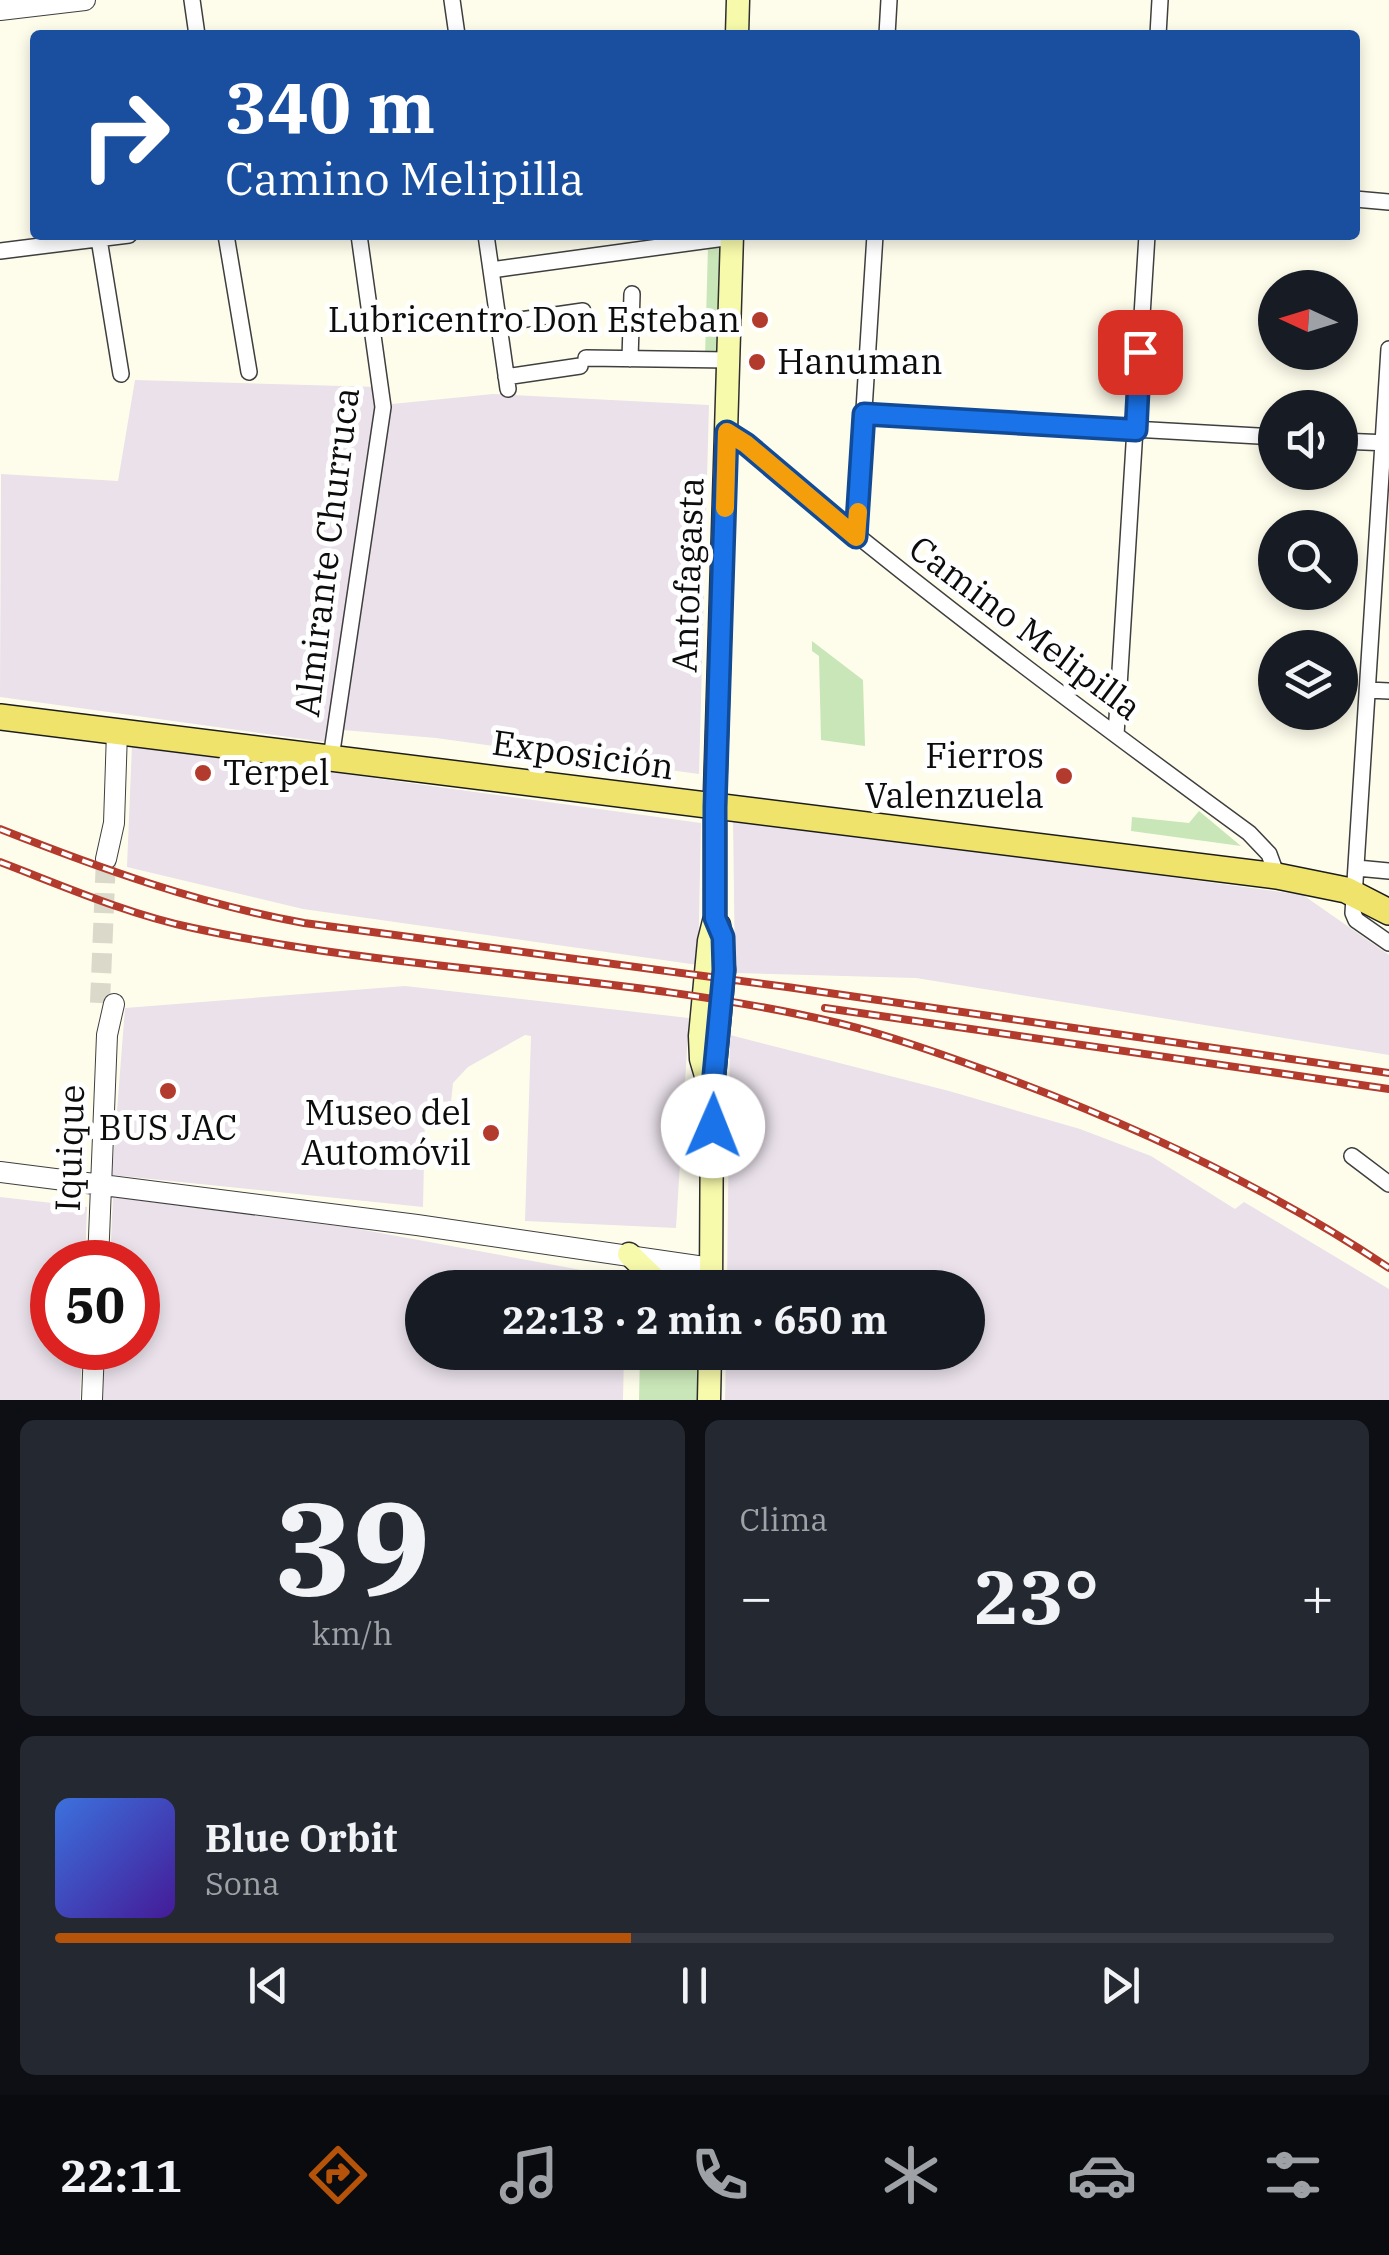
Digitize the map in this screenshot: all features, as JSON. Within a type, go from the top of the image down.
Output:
[{"type":"main road","points":[[737,30],[738,0]]},
{"type":"main road","name":"Antofagasta","points":[[711,1270],[712,1096],[724,970],[723,937],[715,918],[715,807],[732,240]]},
{"type":"main road","name":"Exposición","points":[[0,716],[1277,876],[1356,881],[1389,912]]},
{"type":"main road","points":[[629,1254],[645,1270]]},
{"type":"main road","points":[[709,1400],[710,1370]]},
{"type":"street","points":[[0,10],[85,0]]},
{"type":"street","points":[[192,0],[196,30]]},
{"type":"street","points":[[452,0],[456,30]]},
{"type":"street","points":[[887,30],[889,0]]},
{"type":"street","points":[[1158,30],[1160,0]]},
{"type":"street","points":[[1360,200],[1389,202]]},
{"type":"street","points":[[0,250],[82,240]]},
{"type":"street","points":[[99,240],[120,374]]},
{"type":"street","points":[[227,240],[249,372]]},
{"type":"street","name":"Almirante Churruca","points":[[331,758],[383,407],[360,240]]},
{"type":"street","points":[[487,240],[507,382],[583,362],[729,360]]},
{"type":"street","points":[[491,270],[704,240]]},
{"type":"street","points":[[856,537],[875,240]]},
{"type":"street","points":[[1116,735],[1147,240]]},
{"type":"street","points":[[630,359],[632,294]]},
{"type":"street","points":[[499,323],[583,311]]},
{"type":"street","points":[[1389,349],[1353,913],[1356,920],[1389,943]]},
{"type":"street","points":[[864,414],[1258,436]]},
{"type":"street","name":"Camino Melipilla","points":[[727,432],[856,537],[1250,833],[1269,854],[1277,876]]},
{"type":"street","points":[[1358,441],[1386,443]]},
{"type":"street","points":[[1368,690],[1389,691]]},
{"type":"street","points":[[113,861],[117,732]]},
{"type":"street","name":"Exposición","points":[[1356,881],[1389,872]]},
{"type":"street","name":"Iquique","points":[[99,1240],[107,1003]]},
{"type":"street","points":[[1352,1156],[1389,1184]]},
{"type":"street","points":[[0,1172],[629,1254],[684,1270]]},
{"type":"street","points":[[92,1400],[93,1370]]},
{"type":"shaded area","points":[[135,380],[378,387],[325,742],[0,697],[1,474],[118,481]]},
{"type":"shaded area","points":[[493,394],[709,405],[699,774],[436,738],[343,730],[392,404]]},
{"type":"shaded area","points":[[132,745],[701,823],[698,965],[303,909],[127,867]]},
{"type":"shaded area","points":[[733,818],[1303,895],[1389,955],[1389,1055],[916,978],[735,973]]},
{"type":"shaded area","points":[[405,986],[689,1018],[676,1228],[525,1221],[531,1036],[525,1035],[468,1067],[453,1083],[451,1102],[435,1101],[425,1113],[423,1207],[112,1175],[125,1008]]},
{"type":"shaded area","points":[[730,1035],[1080,1129],[1151,1156],[1235,1209],[1244,1202],[1389,1289],[1389,1400],[725,1400],[726,1370],[985,1370],[985,1270],[727,1270]]},
{"type":"shaded area","points":[[0,1197],[87,1207],[86,1240],[30,1240],[30,1370],[81,1370],[80,1400],[0,1400]]},
{"type":"shaded area","points":[[113,1197],[353,1228],[581,1270],[405,1270],[405,1370],[624,1370],[623,1400],[103,1400],[104,1370],[160,1370],[160,1240],[111,1240]]},
{"type":"green space","points":[[724,243],[721,359],[705,358],[708,245]]},
{"type":"green space","points":[[812,641],[863,680],[865,746],[821,740],[819,656],[812,651]]},
{"type":"green space","points":[[1199,811],[1241,846],[1131,831],[1132,817],[1189,823]]},
{"type":"green space","points":[[640,1370],[702,1370],[701,1400],[639,1400]]},
{"type":"tunnel","points":[[100,1003],[106,859]]},
{"type":"railway","points":[[0,829],[150,884],[304,923],[1389,1073]]},
{"type":"railway","points":[[0,862],[120,907],[193,928],[354,955],[758,1006],[878,1034],[996,1074],[1149,1136],[1295,1210],[1389,1268]]},
{"type":"railway","points":[[825,1008],[1389,1089]]},
{"type":"slow traffic","points":[[725,508],[727,432],[856,537],[858,512]]},
{"type":"place","name":"Lubricentro Don Esteban","points":[[760,320]]},
{"type":"place","name":"Hanuman","points":[[757,362]]},
{"type":"place","name":"Terpel","points":[[203,773]]},
{"type":"place","name":"Fierros Valenzuela","points":[[1064,776]]},
{"type":"place","name":"BUS JAC","points":[[168,1091]]},
{"type":"place","name":"Museo del Automóvil","points":[[491,1133]]},
{"type":"route","points":[[713,1126],[712,1096],[724,970],[723,937],[715,918],[715,807],[727,432],[856,537],[864,414],[1136,430],[1140,352]]}]
